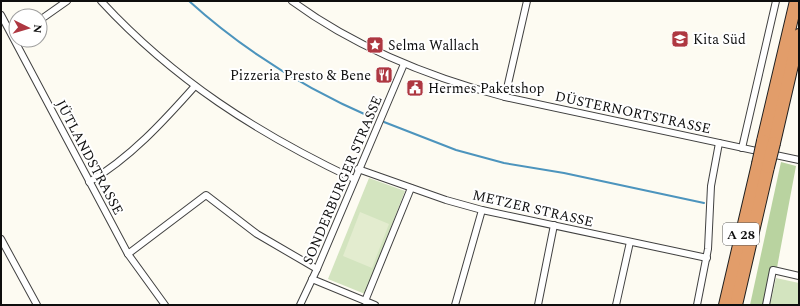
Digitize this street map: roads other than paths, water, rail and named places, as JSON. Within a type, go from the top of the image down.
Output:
[{"type":"highway","name":"A 28","points":[[736,305],[796,1]]},
{"type":"highway","name":"A 28","points":[[768,142],[799,35]]},
{"type":"highway","name":"A 28","points":[[725,305],[763,165]]},
{"type":"street","points":[[48,14],[67,1]]},
{"type":"street","points":[[101,1],[127,29],[195,86],[247,123],[304,155],[354,179]]},
{"type":"street","name":"DÜSTERNORTSTRASSE","points":[[292,1],[320,21],[361,45],[404,64],[459,85],[505,97],[799,160]]},
{"type":"street","points":[[505,97],[527,1]]},
{"type":"street","points":[[742,148],[776,1]]},
{"type":"street","name":"JÜTLANDSTRASSE","points":[[1,15],[8,26]]},
{"type":"street","name":"JÜTLANDSTRASSE","points":[[21,48],[89,182],[128,254],[165,305]]},
{"type":"street","name":"SONDERBURGER STRASSE","points":[[300,305],[317,269],[358,169],[404,64]]},
{"type":"street","points":[[89,182],[106,172],[125,157],[168,117],[195,86]]},
{"type":"street","points":[[697,305],[706,258],[711,186],[719,143]]},
{"type":"street","name":"METZER STRASSE","points":[[358,169],[446,200],[482,210],[706,258]]},
{"type":"street","points":[[365,301],[411,188]]},
{"type":"street","points":[[128,254],[206,194],[257,234],[317,269]]},
{"type":"street","points":[[455,305],[482,210]]},
{"type":"street","points":[[538,305],[554,226]]},
{"type":"street","points":[[1,240],[37,305]]},
{"type":"street","points":[[616,305],[630,242]]},
{"type":"street","points":[[766,305],[772,270],[799,276]]},
{"type":"street","points":[[312,279],[376,305]]},
{"type":"waterway","points":[[189,1],[209,19],[276,67],[323,94],[373,118]]},
{"type":"waterway","points":[[384,122],[456,150],[504,163],[564,173],[704,203]]},
{"type":"place","name":"Kita Süd","points":[[680,39]]},
{"type":"place","name":"Selma Wallach","points":[[375,45]]},
{"type":"place","name":"Pizzeria Presto & Bene","points":[[384,75]]},
{"type":"place","name":"Hermes Paketshop","points":[[415,88]]}]
